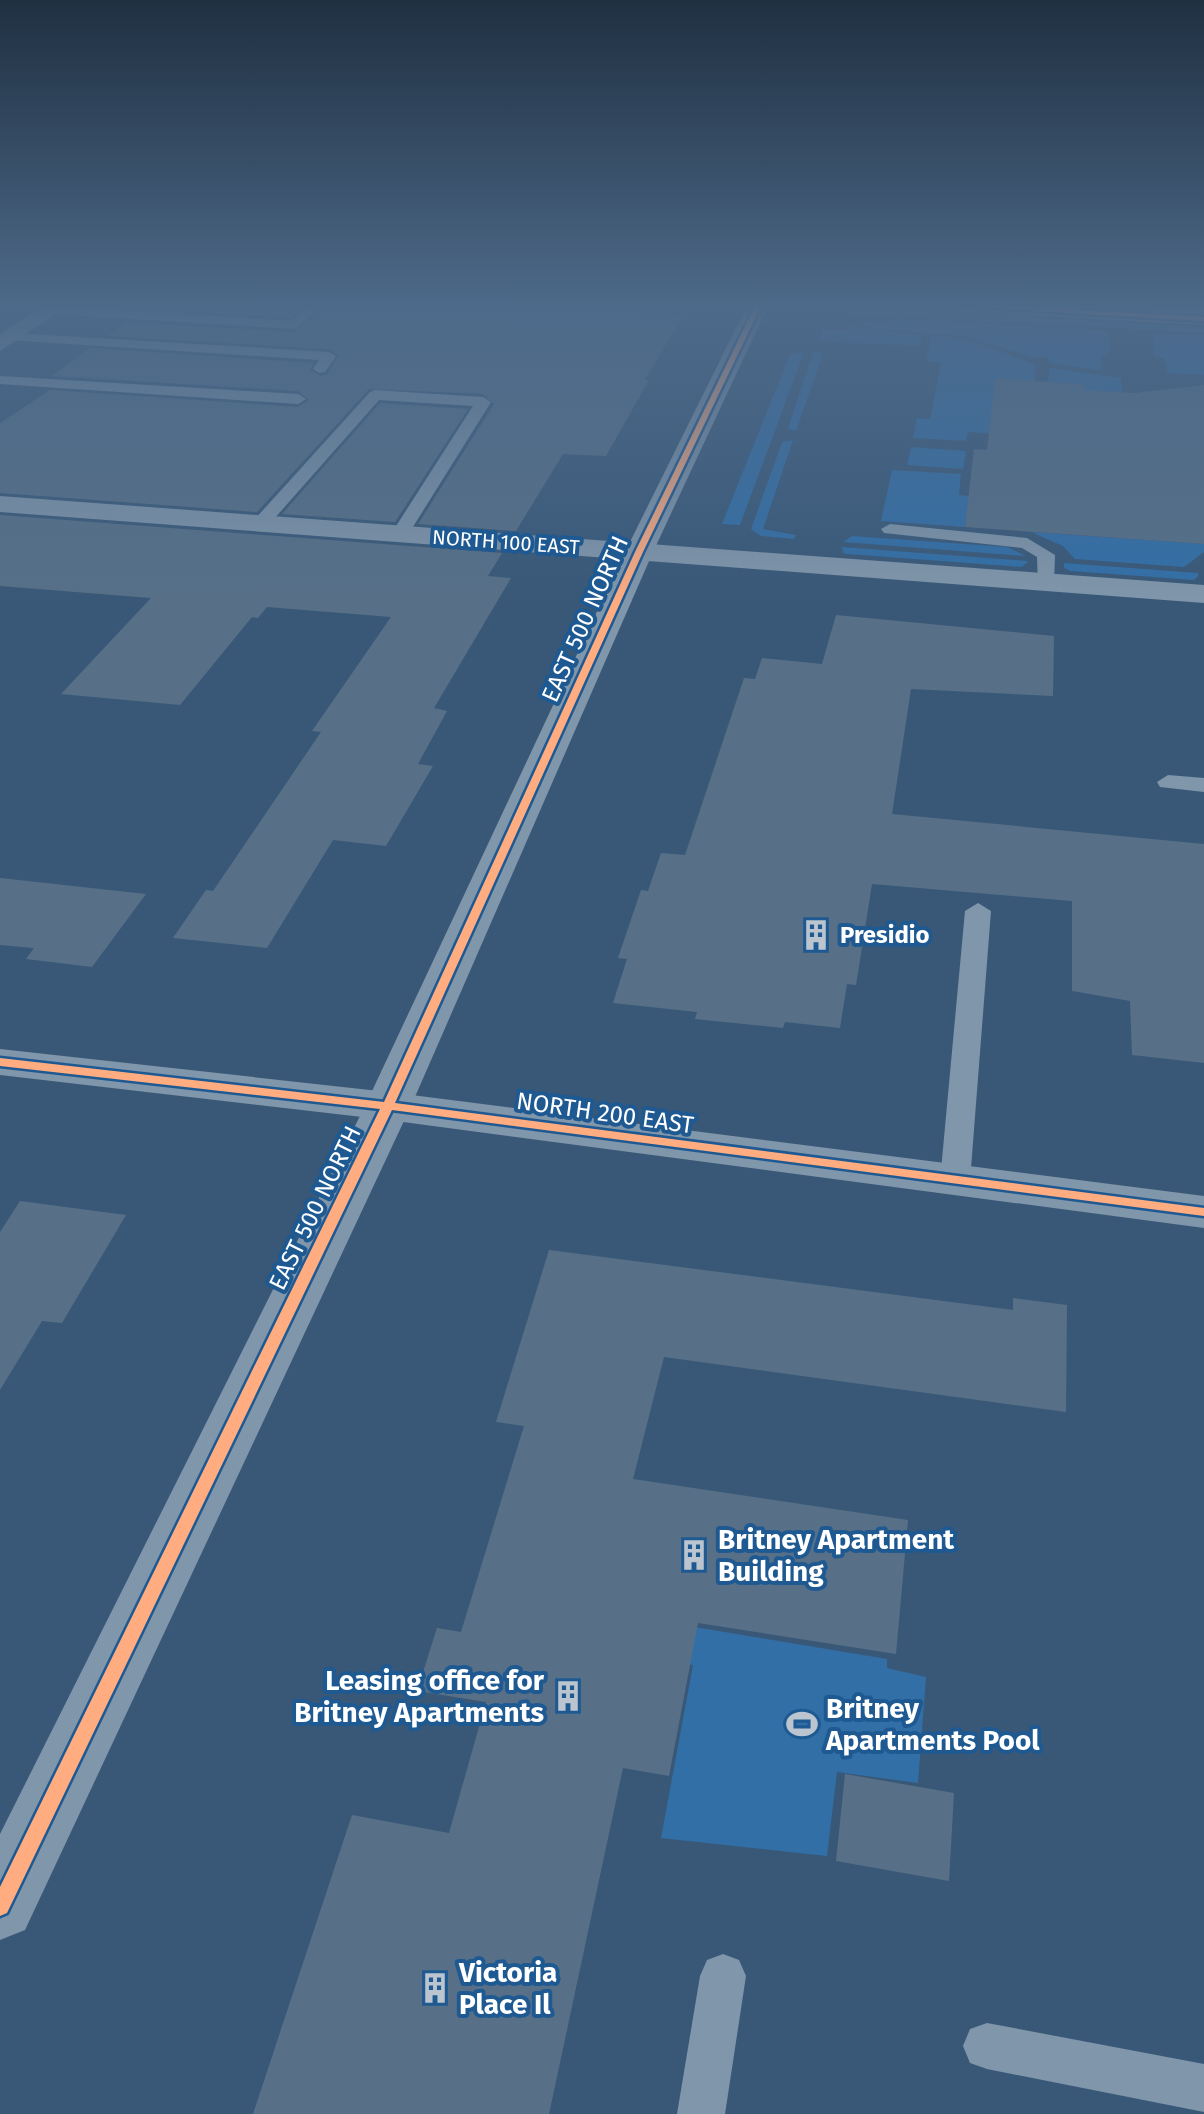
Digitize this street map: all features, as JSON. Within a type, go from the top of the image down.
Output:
[{"type":"street","name":"EAST 500 NORTH","points":[[0,1907],[388,1106],[639,552],[711,403]]},
{"type":"street","name":"NORTH 100 EAST","points":[[0,504],[1204,594]]},
{"type":"street","name":"NORTH 200 EAST","points":[[0,1062],[388,1106],[1204,1212]]},
{"type":"lane","points":[[260,524],[368,403]]},
{"type":"lane","points":[[400,534],[428,493],[443,460],[483,403]]},
{"type":"lane","points":[[890,529],[1027,543],[1046,555],[1045,582]]},
{"type":"lane","points":[[1168,782],[1204,785]]},
{"type":"lane","points":[[955,1181],[978,911]]},
{"type":"lane","points":[[701,2114],[723,1976]]},
{"type":"lane","points":[[987,2046],[1204,2088]]},
{"type":"shaded area","points":[[771,403],[785,403],[740,525],[722,524]]},
{"type":"shaded area","points":[[797,403],[806,403],[796,431],[788,429]]},
{"type":"shaded area","points":[[933,403],[1038,403],[1041,437],[968,432],[966,441],[913,438],[917,418],[930,419]]},
{"type":"shaded area","points":[[793,440],[763,529],[796,535],[794,539],[761,536],[751,529],[782,442]]},
{"type":"shaded area","points":[[911,447],[966,451],[963,469],[907,465]]},
{"type":"shaded area","points":[[892,470],[961,474],[959,495],[969,496],[965,527],[881,521]]},
{"type":"shaded area","points":[[1031,532],[1204,544],[1204,552],[1184,567],[1075,559],[1063,546]]},
{"type":"shaded area","points":[[852,536],[1007,547],[1026,556],[843,542]]},
{"type":"shaded area","points":[[842,547],[1028,561],[1021,567],[848,554],[843,553]]},
{"type":"shaded area","points":[[1064,563],[1198,573],[1198,576],[1194,580],[1071,571],[1064,568]]},
{"type":"shaded area","name":"Britney Apartments Pool","points":[[676,1624],[887,1659],[887,1668],[926,1677],[918,1783],[837,1772],[827,1856],[661,1838],[693,1665],[670,1661]]},
{"type":"building","points":[[31,403],[235,403],[298,407],[305,403],[357,403],[257,512],[0,493],[0,423]]},
{"type":"building","points":[[380,403],[468,409],[395,522],[282,514]]},
{"type":"building","points":[[636,403],[606,456],[563,454],[516,531],[418,524],[494,404]]},
{"type":"building","points":[[992,403],[1204,403],[1204,544],[965,527],[974,449],[987,450]]},
{"type":"building","points":[[0,515],[502,553],[488,576],[511,578],[434,708],[447,711],[418,764],[433,766],[386,846],[333,840],[267,948],[173,938],[206,890],[213,891],[321,732],[312,731],[391,617],[267,607],[258,618],[252,617],[180,705],[61,694],[151,598],[0,586]]},
{"type":"building","points":[[836,615],[1054,636],[1053,696],[911,689],[892,814],[1204,844],[1204,1063],[1132,1055],[1130,1001],[1072,991],[1072,901],[872,884],[856,985],[847,984],[840,1028],[785,1022],[783,1028],[695,1019],[697,1012],[613,1003],[627,959],[618,958],[641,890],[648,891],[661,853],[685,855],[744,678],[755,679],[762,658],[822,664]]},
{"type":"building","points":[[0,878],[146,894],[92,967],[26,959],[34,948],[0,945]]},
{"type":"building","points":[[20,1201],[126,1215],[62,1323],[42,1321],[0,1390],[0,1232]]},
{"type":"building","points":[[549,1250],[1013,1310],[1013,1298],[1067,1305],[1066,1412],[664,1357],[633,1479],[908,1520],[896,1654],[698,1623],[669,1776],[623,1768],[549,2114],[253,2114],[352,1815],[449,1833],[486,1702],[417,1691],[437,1628],[461,1632],[524,1426],[496,1422]]},
{"type":"building","points":[[845,1774],[954,1793],[949,1881],[836,1861]]},
{"type":"cycle path","points":[[0,1907],[388,1106],[639,552],[711,403]]},
{"type":"cycle path","points":[[0,1062],[388,1106],[1204,1212]]},
{"type":"place","name":"Presidio","points":[[816,935]]},
{"type":"place","name":"Britney Apartment Building","points":[[694,1555]]},
{"type":"place","name":"Leasing office for Britney Apartments","points":[[568,1696]]},
{"type":"place","name":"Britney Apartments Pool","points":[[802,1724]]},
{"type":"place","name":"Victoria Place Il","points":[[435,1988]]}]
